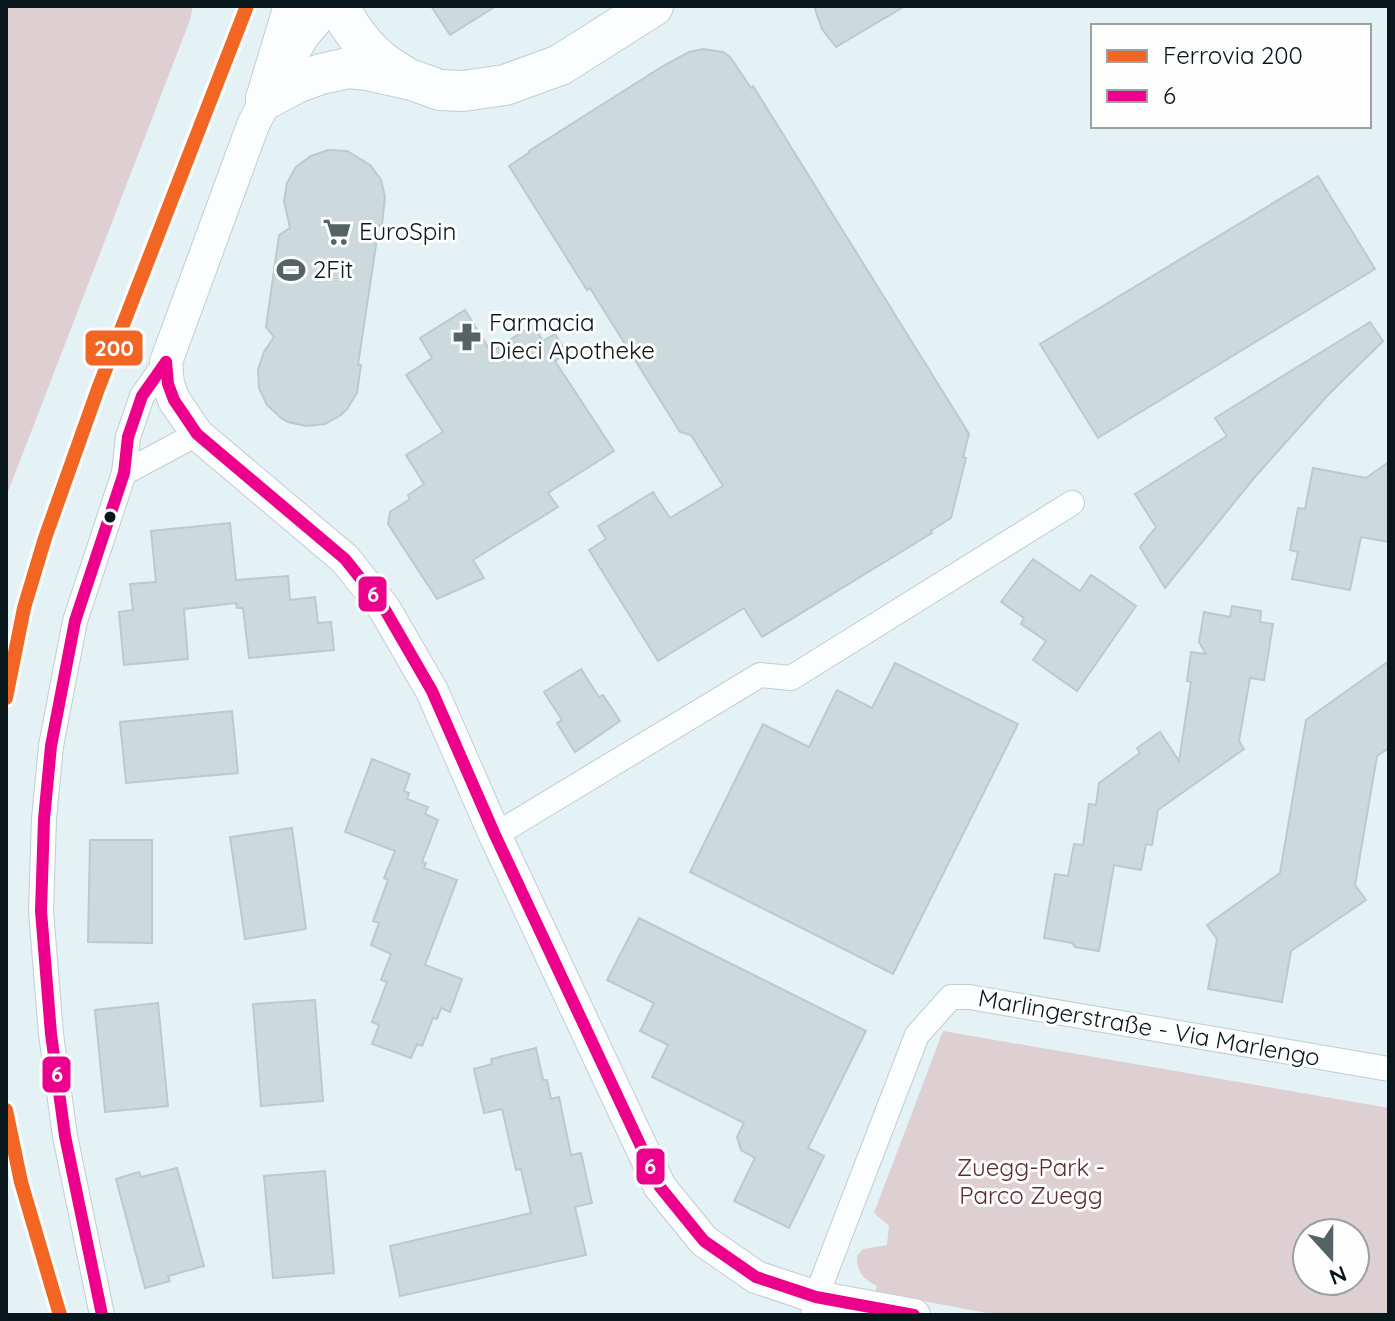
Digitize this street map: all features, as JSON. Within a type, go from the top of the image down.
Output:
[{"type":"main road","points":[[266,99],[294,6]]},
{"type":"main road","points":[[338,6],[374,56],[412,80]]},
{"type":"main road","points":[[266,99],[296,83],[348,68],[412,80],[440,90],[463,91],[505,85],[560,65],[653,6]]},
{"type":"street","points":[[102,1315],[65,1136],[51,1034],[41,896],[51,746],[75,621],[124,473],[128,437],[142,396],[166,362],[253,125],[303,36],[328,6]]},
{"type":"street","points":[[166,362],[168,384],[174,400],[197,434],[345,559],[384,608],[432,691],[495,835],[660,1187],[704,1241],[756,1277],[815,1306],[914,1315]]},
{"type":"street","points":[[124,473],[197,434]]},
{"type":"street","points":[[495,835],[760,675],[791,678],[1072,503]]},
{"type":"street","name":"Marlingerstraße - Via Marlengo","points":[[815,1306],[917,1035],[951,997],[969,997],[1389,1069]]},
{"type":"green space","points":[[6,6],[193,6],[6,497]]},
{"type":"green space","name":"Zuegg-Park - Parco Zuegg","points":[[943,1031],[1389,1108],[1389,1315],[998,1315],[875,1292],[877,1286],[862,1274],[857,1256],[863,1249],[887,1245],[889,1226],[874,1213]]},
{"type":"building","points":[[431,6],[496,6],[450,35]]},
{"type":"building","points":[[814,6],[905,6],[836,47],[822,29]]},
{"type":"building","points":[[703,49],[723,52],[730,57],[751,88],[753,86],[969,434],[951,518],[932,533],[762,637],[744,608],[658,661],[589,550],[606,539],[598,526],[653,492],[670,518],[723,486],[691,435],[680,432],[509,166],[663,66],[689,52]]},
{"type":"building","points":[[328,150],[347,151],[370,165],[381,180],[385,197],[358,365],[361,365],[357,393],[341,415],[325,424],[306,426],[288,422],[267,405],[259,388],[258,370],[264,352],[274,337],[266,327],[279,235],[290,228],[284,201],[287,183],[296,167],[311,156]]},
{"type":"building","points":[[1318,176],[1375,269],[1098,438],[1040,344]]},
{"type":"building","points":[[465,310],[491,352],[533,325],[543,341],[555,334],[567,353],[555,361],[614,451],[548,493],[558,507],[473,560],[484,578],[437,599],[388,524],[390,512],[410,499],[408,495],[424,484],[406,455],[443,432],[406,375],[432,358],[420,338]]},
{"type":"building","points":[[1370,322],[1383,341],[1328,395],[1254,478],[1165,588],[1140,547],[1156,527],[1135,494],[1227,436],[1215,418]]},
{"type":"building","points":[[1389,462],[1389,542],[1361,537],[1350,590],[1292,579],[1298,552],[1290,550],[1298,508],[1305,509],[1313,468],[1366,478]]},
{"type":"building","points":[[230,523],[236,580],[288,576],[290,600],[315,597],[318,623],[331,622],[334,650],[249,658],[243,608],[237,608],[236,603],[184,609],[188,659],[124,665],[119,612],[133,610],[130,584],[156,582],[151,531]]},
{"type":"building","points":[[1033,559],[1080,591],[1091,575],[1136,606],[1077,691],[1033,660],[1046,641],[1021,624],[1024,618],[1001,602]]},
{"type":"building","points":[[1232,606],[1261,611],[1260,622],[1273,624],[1264,680],[1250,678],[1239,741],[1244,749],[1158,810],[1152,845],[1146,844],[1141,870],[1114,865],[1099,951],[1044,938],[1055,874],[1068,876],[1074,844],[1083,845],[1089,804],[1096,805],[1099,783],[1140,753],[1137,748],[1160,732],[1179,761],[1191,682],[1187,681],[1191,652],[1206,654],[1199,642],[1204,612],[1230,617]]},
{"type":"building","points":[[1389,661],[1389,748],[1377,756],[1355,885],[1366,900],[1291,951],[1282,1002],[1208,989],[1217,939],[1207,925],[1280,873],[1306,720]]},
{"type":"building","points":[[895,663],[1018,724],[893,974],[690,872],[763,724],[809,747],[837,690],[872,708]]},
{"type":"building","points":[[581,669],[599,697],[603,695],[620,721],[575,752],[557,723],[562,720],[544,692]]},
{"type":"building","points":[[232,711],[238,773],[126,783],[120,722]]},
{"type":"building","points":[[372,759],[410,774],[404,791],[409,793],[407,799],[428,807],[425,814],[438,820],[422,862],[426,863],[424,868],[457,880],[425,965],[462,979],[450,1012],[441,1008],[437,1019],[433,1018],[422,1046],[417,1044],[411,1058],[372,1044],[379,1025],[372,1022],[387,982],[381,980],[391,954],[371,945],[379,923],[373,921],[395,851],[345,832]]},
{"type":"building","points":[[292,828],[306,929],[245,939],[230,837]]},
{"type":"building","points":[[90,840],[152,840],[152,943],[88,942]]},
{"type":"building","points":[[639,918],[866,1031],[808,1148],[824,1156],[789,1228],[734,1201],[755,1158],[741,1150],[737,1137],[744,1123],[652,1077],[668,1045],[640,1031],[654,1003],[607,980]]},
{"type":"building","points":[[315,1000],[323,1101],[261,1106],[253,1004]]},
{"type":"building","points":[[158,1003],[168,1106],[105,1112],[95,1010]]},
{"type":"building","points":[[536,1048],[551,1099],[559,1097],[571,1155],[581,1153],[592,1203],[575,1207],[586,1255],[400,1296],[390,1246],[531,1213],[521,1169],[516,1170],[502,1109],[484,1113],[474,1069],[492,1064],[491,1059]]},
{"type":"building","points":[[177,1168],[204,1266],[168,1276],[170,1281],[145,1288],[116,1179],[139,1172],[141,1177]]},
{"type":"building","points":[[325,1171],[334,1273],[273,1278],[264,1176]]},
{"type":"rail line","name":"200","points":[[6,698],[24,608],[45,538],[98,389],[247,6]]},
{"type":"rail line","name":"200","points":[[6,1110],[21,1182],[60,1315]]},
{"type":"transit line","name":"6","points":[[166,362],[168,384],[174,400],[197,434],[345,559],[384,608],[432,691],[495,835],[660,1187],[704,1241],[756,1277],[816,1297],[914,1315]]},
{"type":"transit line","name":"6","points":[[102,1315],[65,1136],[51,1034],[41,911],[44,819],[51,746],[75,621],[124,473],[128,437],[142,396],[166,362]]},
{"type":"place","name":"EuroSpin","points":[[337,232]]},
{"type":"place","name":"2Fit","points":[[291,270]]},
{"type":"place","name":"Farmacia Dieci Apotheke","points":[[467,337]]}]
